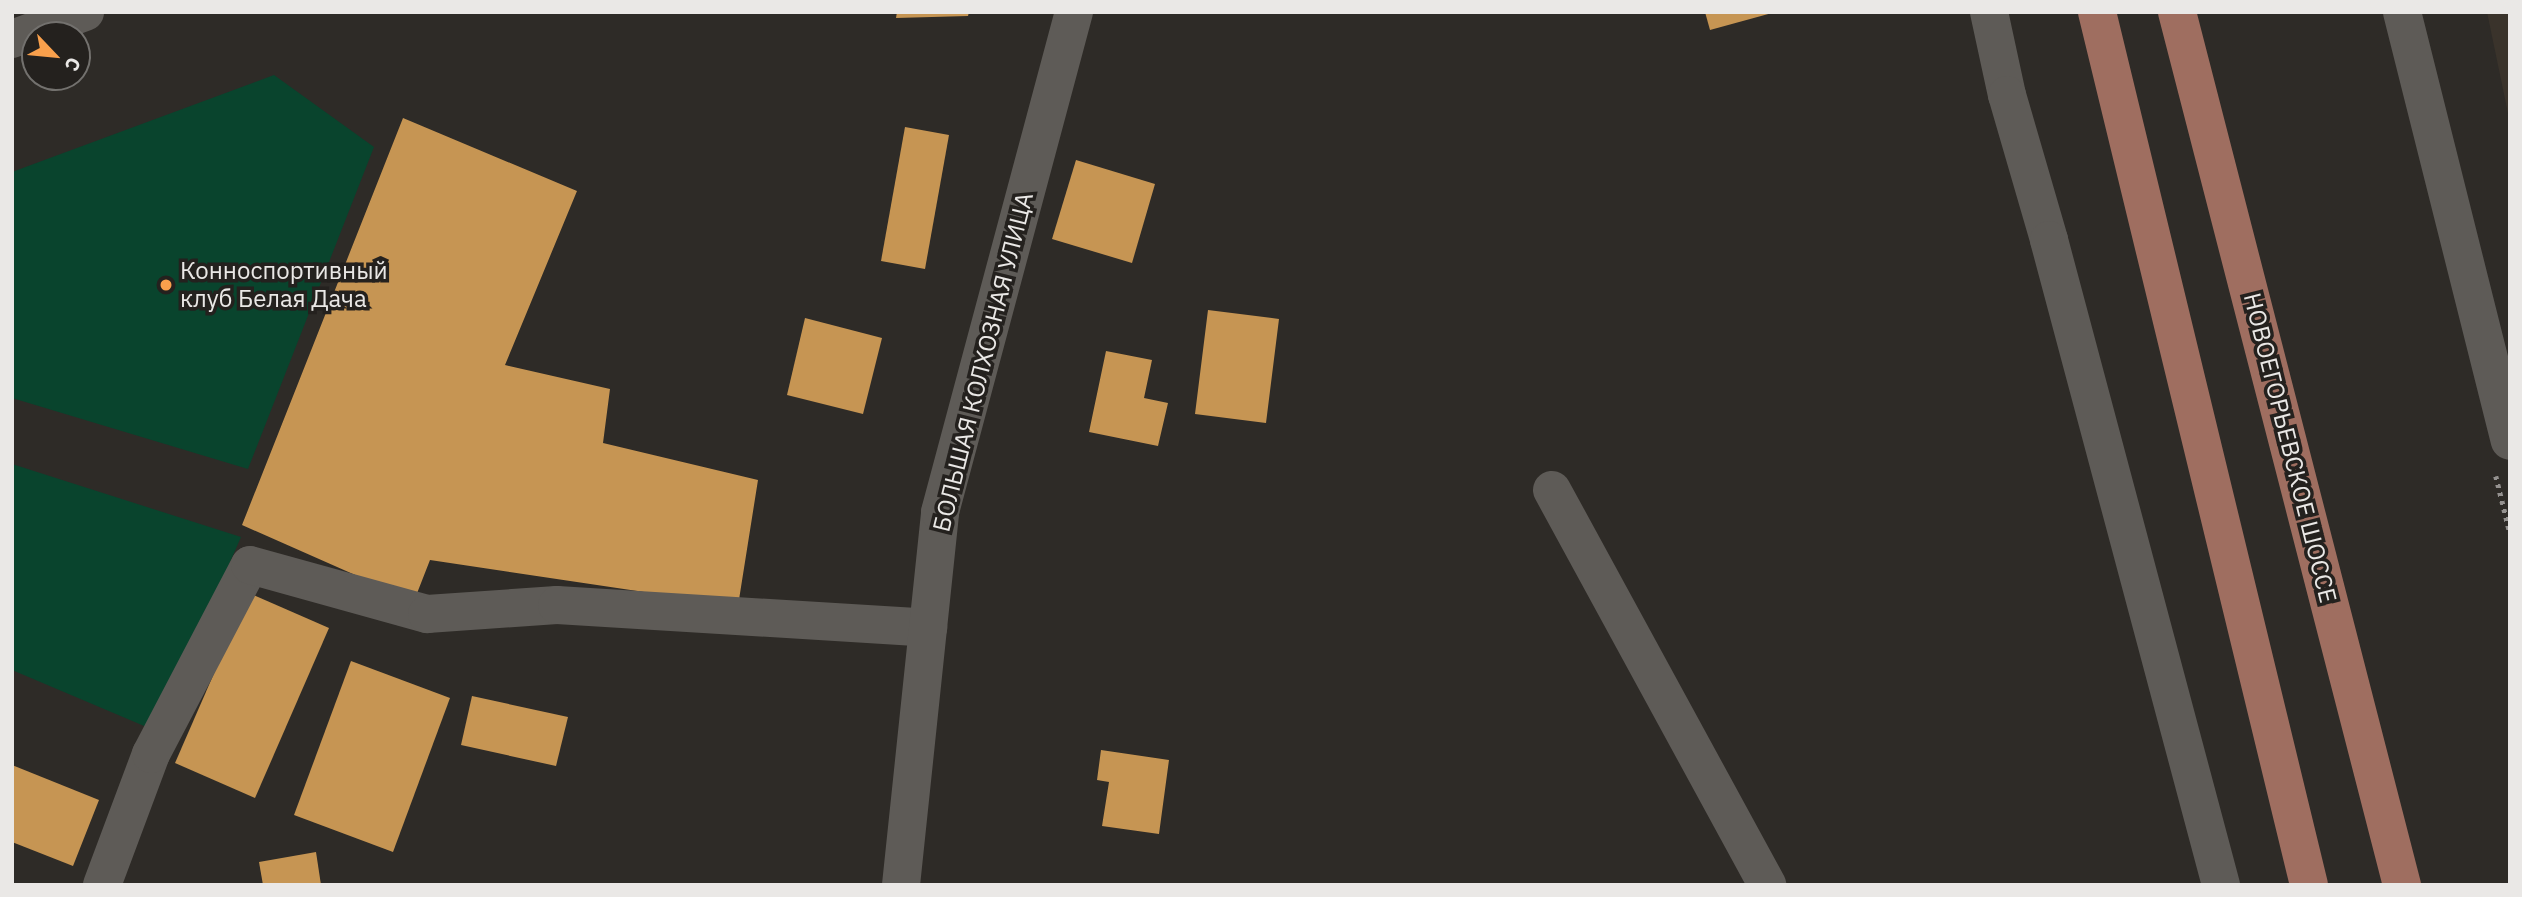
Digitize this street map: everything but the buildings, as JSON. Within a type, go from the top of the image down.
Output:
[{"type":"main road","points":[[2097,12],[2309,885]]},
{"type":"main road","name":"НОВОЕГОРЬЕВСКОЕ ШОССЕ","points":[[2177,12],[2402,885]]},
{"type":"street","points":[[12,39],[85,12]]},
{"type":"street","name":"БОЛЬШАЯ КОЛХОЗНАЯ УЛИЦА","points":[[901,885],[940,512],[1074,12]]},
{"type":"street","points":[[1989,12],[2007,95],[2053,254],[2221,885]]},
{"type":"street","points":[[2402,12],[2510,441]]},
{"type":"street","points":[[1552,489],[1767,885]]},
{"type":"street","points":[[102,885],[151,754],[250,565],[427,614],[557,605],[928,628]]},
{"type":"shaded area","points":[[2487,12],[2510,12],[2510,123]]},
{"type":"green space","name":"Конноспортивный клуб Белая Дача","points":[[274,75],[374,147],[248,469],[12,398],[12,172]]},
{"type":"green space","points":[[12,464],[241,537],[156,731],[12,670]]},
{"type":"place","name":"Конноспортивный клуб Белая Дача","points":[[166,285]]}]
